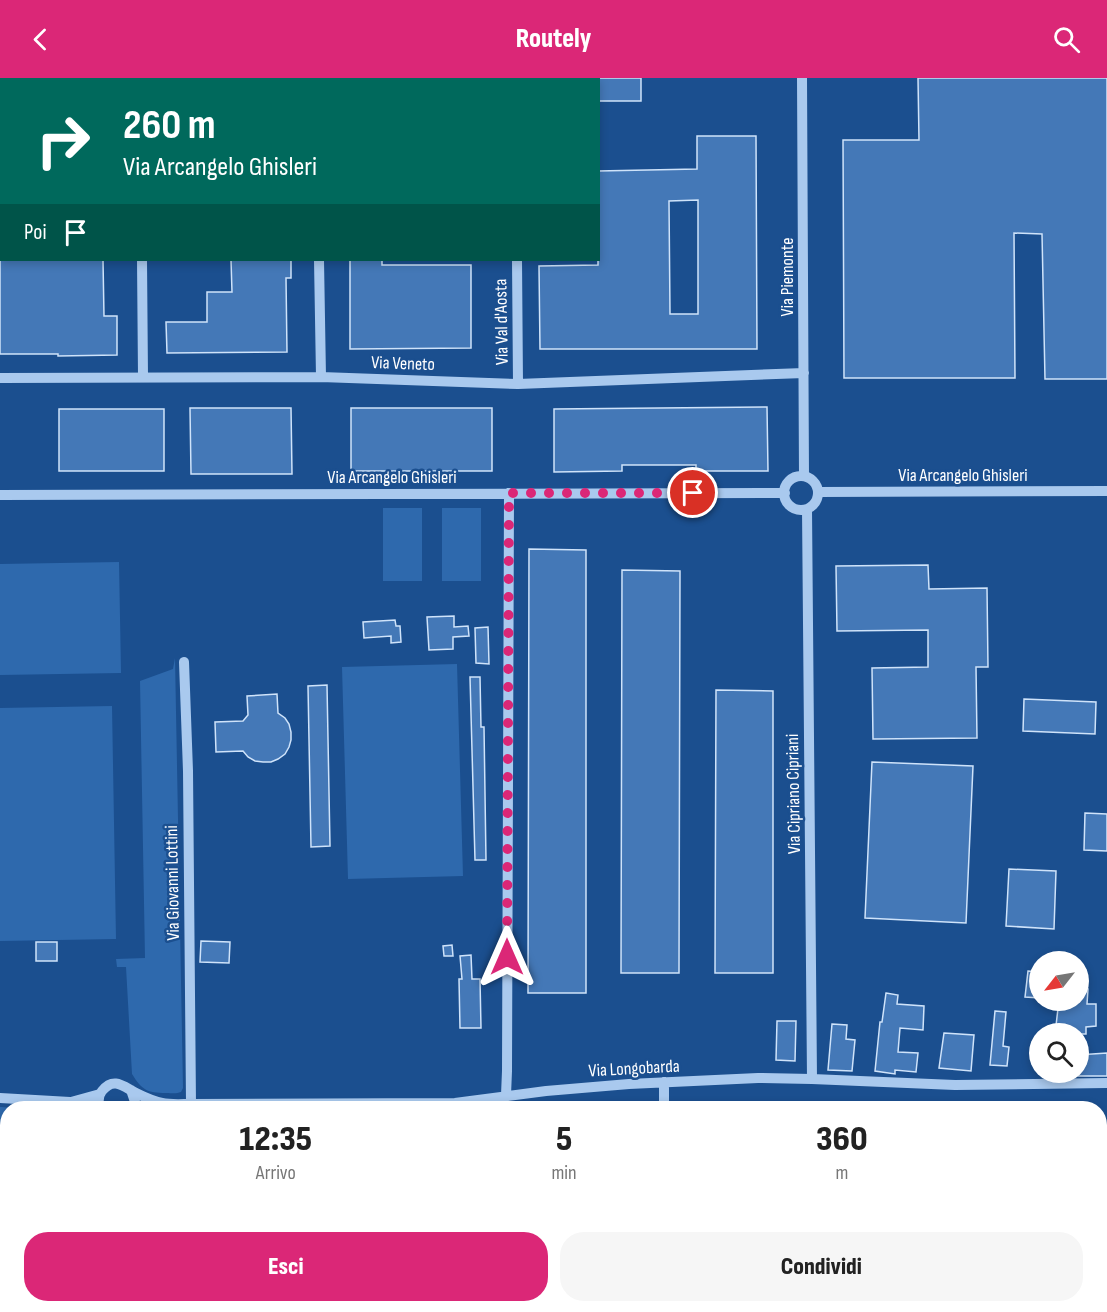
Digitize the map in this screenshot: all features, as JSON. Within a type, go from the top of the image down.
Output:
[{"type":"street","name":"Via Piemonte","points":[[802,78],[804,476]]},
{"type":"street","points":[[142,261],[143,377]]},
{"type":"street","points":[[319,261],[321,377]]},
{"type":"street","name":"Via Val d'Aosta","points":[[517,261],[518,384]]},
{"type":"street","name":"Via Veneto","points":[[0,378],[321,377],[518,384],[804,373]]},
{"type":"street","points":[[804,476],[814,482],[818,492],[815,502],[807,509],[801,510],[792,507],[784,493],[790,480],[804,476]]},
{"type":"street","name":"Via Arcangelo Ghisleri","points":[[818,492],[1107,491]]},
{"type":"street","points":[[506,1095],[509,493]]},
{"type":"street","name":"Via Arcangelo Ghisleri","points":[[0,495],[784,493]]},
{"type":"street","name":"Via Cipriano Cipriani","points":[[807,509],[812,1079]]},
{"type":"street","name":"Via Giovanni Lottini","points":[[184,662],[188,771],[191,1101]]},
{"type":"street","name":"Via Longobarda","points":[[477,1101],[506,1095],[605,1086],[758,1078],[955,1084],[1107,1083]]},
{"type":"street","points":[[664,1082],[664,1101]]},
{"type":"street","name":"Via Longobarda","points":[[100,1094],[115,1083],[154,1101]]},
{"type":"street","points":[[131,1090],[135,1101]]},
{"type":"street","points":[[74,1101],[100,1094],[99,1101]]},
{"type":"street","points":[[0,1098],[52,1101]]},
{"type":"shaded area","points":[[383,508],[422,508],[422,581],[383,581]]},
{"type":"shaded area","points":[[442,508],[481,508],[481,581],[442,581]]},
{"type":"shaded area","points":[[119,562],[121,673],[0,675],[0,564]]},
{"type":"shaded area","points":[[175,658],[183,1088],[181,1092],[174,1093],[154,1092],[146,1089],[132,1074],[126,967],[117,967],[116,959],[145,958],[140,681],[173,669]]},
{"type":"shaded area","points":[[457,664],[463,876],[348,879],[342,667]]},
{"type":"shaded area","points":[[112,706],[116,939],[0,941],[0,708]]},
{"type":"building","points":[[600,78],[641,78],[641,101],[600,101]]},
{"type":"building","points":[[918,78],[1107,78],[1107,379],[1045,379],[1042,234],[1014,233],[1015,378],[844,378],[843,140],[919,140]]},
{"type":"building","points":[[697,136],[756,136],[757,349],[540,349],[539,266],[598,265],[600,261],[600,171],[697,169]],"holes":[[[698,200],[698,314],[670,314],[669,201]]]},
{"type":"building","points":[[0,261],[103,261],[104,316],[117,316],[117,355],[0,354]]},
{"type":"building","points":[[231,261],[291,261],[291,278],[286,278],[287,352],[167,353],[166,322],[207,322],[207,292],[232,292]]},
{"type":"building","points":[[350,261],[382,261],[382,265],[471,265],[471,348],[350,349]]},
{"type":"building","points":[[767,407],[768,471],[696,471],[696,465],[622,465],[622,471],[554,472],[554,409]]},
{"type":"building","points":[[190,408],[291,408],[292,474],[191,474]]},
{"type":"building","points":[[351,408],[492,408],[492,471],[351,471]]},
{"type":"building","points":[[59,409],[164,409],[164,471],[59,471]]},
{"type":"building","points":[[529,549],[586,550],[586,993],[528,993]]},
{"type":"building","points":[[928,565],[929,589],[987,588],[988,667],[976,667],[977,738],[873,739],[872,668],[928,667],[928,630],[837,631],[836,566]]},
{"type":"building","points":[[622,570],[680,571],[679,973],[621,973]]},
{"type":"building","points":[[454,616],[454,627],[468,626],[469,636],[453,637],[453,649],[429,650],[427,617]]},
{"type":"building","points":[[395,620],[396,626],[400,626],[401,642],[391,643],[391,636],[364,638],[363,622]]},
{"type":"building","points":[[488,627],[489,664],[476,663],[475,628]]},
{"type":"building","points":[[470,677],[480,677],[481,727],[484,727],[486,860],[475,860]]},
{"type":"building","points":[[327,685],[330,846],[311,847],[308,686]]},
{"type":"building","points":[[716,690],[773,691],[773,973],[715,973]]},
{"type":"building","points":[[277,694],[278,713],[285,718],[291,732],[291,740],[285,754],[271,762],[263,762],[255,761],[243,751],[216,752],[215,722],[243,721],[248,715],[247,696]]},
{"type":"building","points":[[1024,699],[1096,702],[1095,734],[1023,731]]},
{"type":"building","points":[[872,762],[973,766],[966,923],[865,918]]},
{"type":"building","points":[[1085,813],[1107,814],[1107,851],[1084,850]]},
{"type":"building","points":[[1009,869],[1056,871],[1054,929],[1006,926]]},
{"type":"building","points":[[201,941],[230,942],[229,963],[200,962]]},
{"type":"building","points":[[36,942],[57,942],[57,961],[36,961]]},
{"type":"building","points":[[452,945],[453,956],[444,956],[443,946]]},
{"type":"building","points":[[471,955],[472,979],[480,979],[481,1028],[460,1028],[459,979],[462,979],[460,956]]},
{"type":"building","points":[[1028,971],[1029,971],[1029,997],[1025,997]]},
{"type":"building","points":[[886,993],[898,995],[897,1004],[924,1006],[923,1030],[900,1028],[898,1052],[918,1053],[916,1072],[895,1070],[895,1074],[875,1071],[880,1022],[882,1022]]},
{"type":"building","points":[[1089,1004],[1096,1004],[1096,1026],[1089,1027],[1089,1023],[1056,1023],[1058,1011],[1089,1011]]},
{"type":"building","points":[[995,1011],[1006,1012],[1003,1046],[1009,1047],[1007,1066],[990,1065]]},
{"type":"building","points":[[777,1021],[796,1021],[795,1061],[776,1060]]},
{"type":"building","points":[[832,1024],[847,1025],[846,1039],[855,1040],[852,1071],[828,1070]]},
{"type":"building","points":[[944,1033],[974,1035],[971,1071],[939,1068]]},
{"type":"building","points":[[1107,1053],[1107,1076],[1089,1076],[1089,1054]]},
{"type":"route","points":[[507,957],[509,493],[693,493]]}]
